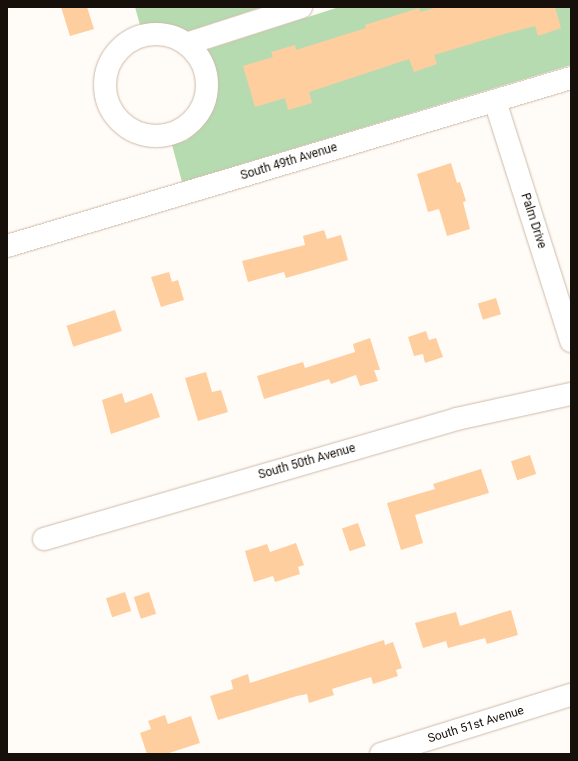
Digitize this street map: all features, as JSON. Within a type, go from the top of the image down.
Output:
[{"type":"street","points":[[186,44],[198,56],[205,72],[207,89],[203,105],[194,119],[180,130],[169,134],[147,136],[131,130],[117,120],[108,106],[104,90],[106,73],[113,58],[124,46],[138,38],[154,35],[171,37],[186,44],[301,7]]},
{"type":"street","name":"South 49th Avenue","points":[[7,246],[571,78]]},
{"type":"street","name":"Palm Drive","points":[[495,101],[571,341]]},
{"type":"street","name":"South 50th Avenue","points":[[44,539],[457,419],[571,394]]},
{"type":"street","name":"South 51st Avenue","points":[[381,754],[571,695]]},
{"type":"green space","points":[[135,7],[262,7],[186,32],[172,25],[155,23],[140,25]]},
{"type":"green space","points":[[339,7],[571,7],[571,65],[182,182],[172,145],[187,140],[200,129],[213,109],[217,92],[216,71],[206,50]]},
{"type":"building","points":[[61,7],[87,7],[94,29],[70,36]]},
{"type":"building","points":[[438,7],[555,7],[561,28],[538,36],[535,26],[504,34],[434,55],[437,64],[414,72],[409,59],[309,92],[312,103],[288,110],[285,98],[255,107],[243,66],[273,57],[271,52],[295,45],[296,50],[366,28],[365,25],[419,8],[420,12]]},
{"type":"building","points":[[451,163],[457,183],[460,182],[466,201],[463,202],[470,229],[447,236],[439,209],[428,212],[417,174]]},
{"type":"building","points":[[324,230],[327,239],[341,235],[348,260],[286,278],[284,272],[248,282],[242,261],[305,245],[303,236]]},
{"type":"building","points":[[169,272],[172,282],[178,280],[184,300],[161,307],[151,277]]},
{"type":"building","points":[[496,298],[501,314],[483,320],[478,304]]},
{"type":"building","points":[[115,310],[122,331],[73,347],[66,326]]},
{"type":"building","points":[[426,331],[429,340],[436,338],[443,357],[425,363],[423,354],[414,356],[408,337]]},
{"type":"building","points":[[370,338],[380,370],[374,370],[378,381],[360,386],[356,375],[331,384],[329,379],[264,399],[257,376],[303,362],[305,368],[355,352],[353,344]]},
{"type":"building","points":[[206,372],[212,392],[221,390],[228,412],[198,421],[185,378]]},
{"type":"building","points":[[122,393],[125,403],[152,393],[160,417],[111,434],[102,400]]},
{"type":"building","points":[[530,455],[536,474],[517,480],[511,461]]},
{"type":"building","points":[[481,469],[489,493],[415,515],[423,543],[401,550],[387,503],[435,489],[433,484]]},
{"type":"building","points":[[358,523],[366,546],[350,551],[342,529]]},
{"type":"building","points":[[296,543],[304,565],[298,567],[300,574],[275,582],[273,576],[254,582],[245,551],[267,544],[270,552]]},
{"type":"building","points":[[125,592],[131,611],[112,617],[106,598]]},
{"type":"building","points":[[149,592],[156,614],[141,619],[134,597]]},
{"type":"building","points":[[511,610],[518,635],[487,644],[485,638],[448,648],[446,641],[423,648],[415,623],[456,612],[460,626]]},
{"type":"building","points":[[384,640],[385,645],[393,642],[402,668],[396,670],[398,676],[373,684],[371,677],[332,689],[334,695],[309,703],[307,694],[218,720],[210,696],[233,689],[231,680],[248,674],[250,683]]},
{"type":"building","points":[[165,715],[168,724],[191,716],[200,743],[166,754],[147,754],[140,733],[151,729],[148,721]]}]
